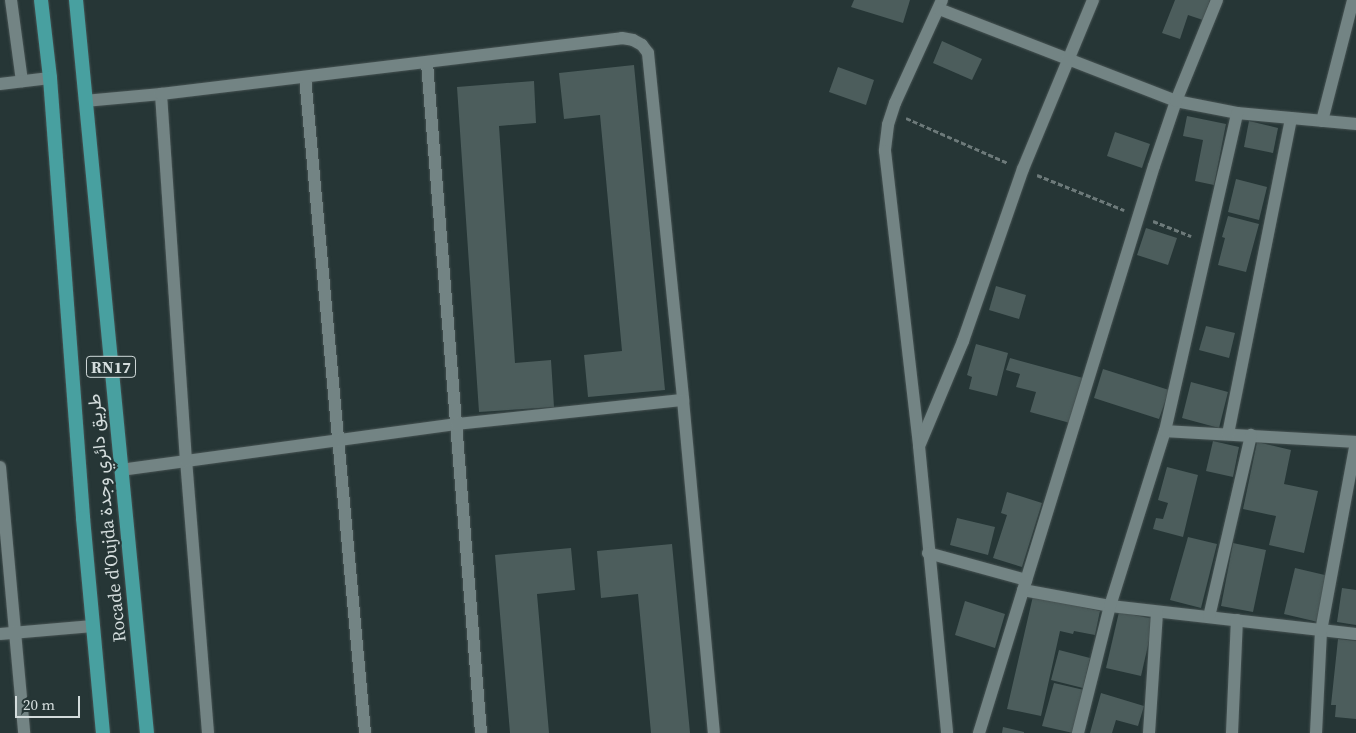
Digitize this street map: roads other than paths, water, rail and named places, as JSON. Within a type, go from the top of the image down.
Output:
[{"type":"highway","name":"Rocade d'Oujda طريق دائري وجدة","points":[[41,0],[50,78],[93,626],[104,733]]},
{"type":"highway","name":"Rocade d'Oujda طريق دائري وجدة","points":[[76,0],[146,733]]},
{"type":"street","points":[[11,0],[22,81]]},
{"type":"street","points":[[919,446],[963,341],[1023,169],[1093,0]]},
{"type":"street","points":[[979,733],[1138,216],[1176,102],[1217,0]]},
{"type":"street","points":[[1322,121],[1353,0]]},
{"type":"street","points":[[946,733],[919,446],[885,151],[892,112],[940,5],[1067,60],[1176,102],[1236,113],[1356,124]]},
{"type":"street","points":[[86,101],[427,63],[622,38],[633,40],[642,45],[648,54],[714,733]]},
{"type":"street","points":[[427,63],[482,733]]},
{"type":"street","points":[[305,77],[365,733]]},
{"type":"street","points":[[0,84],[50,78]]},
{"type":"street","points":[[161,94],[186,461],[208,733]]},
{"type":"street","points":[[1078,733],[1110,606],[1164,431],[1236,113]]},
{"type":"street","points":[[1228,434],[1291,118]]},
{"type":"street","points":[[121,470],[339,442],[457,424],[683,400]]},
{"type":"street","points":[[1164,431],[1356,442],[1322,631],[1316,733]]},
{"type":"street","points":[[1209,617],[1251,435]]},
{"type":"street","points":[[0,467],[24,733]]},
{"type":"street","points":[[928,553],[1024,585],[1110,606],[1356,634]]},
{"type":"street","points":[[1149,733],[1157,612]]},
{"type":"street","points":[[1232,733],[1237,620]]},
{"type":"street","points":[[0,634],[93,626]]}]
